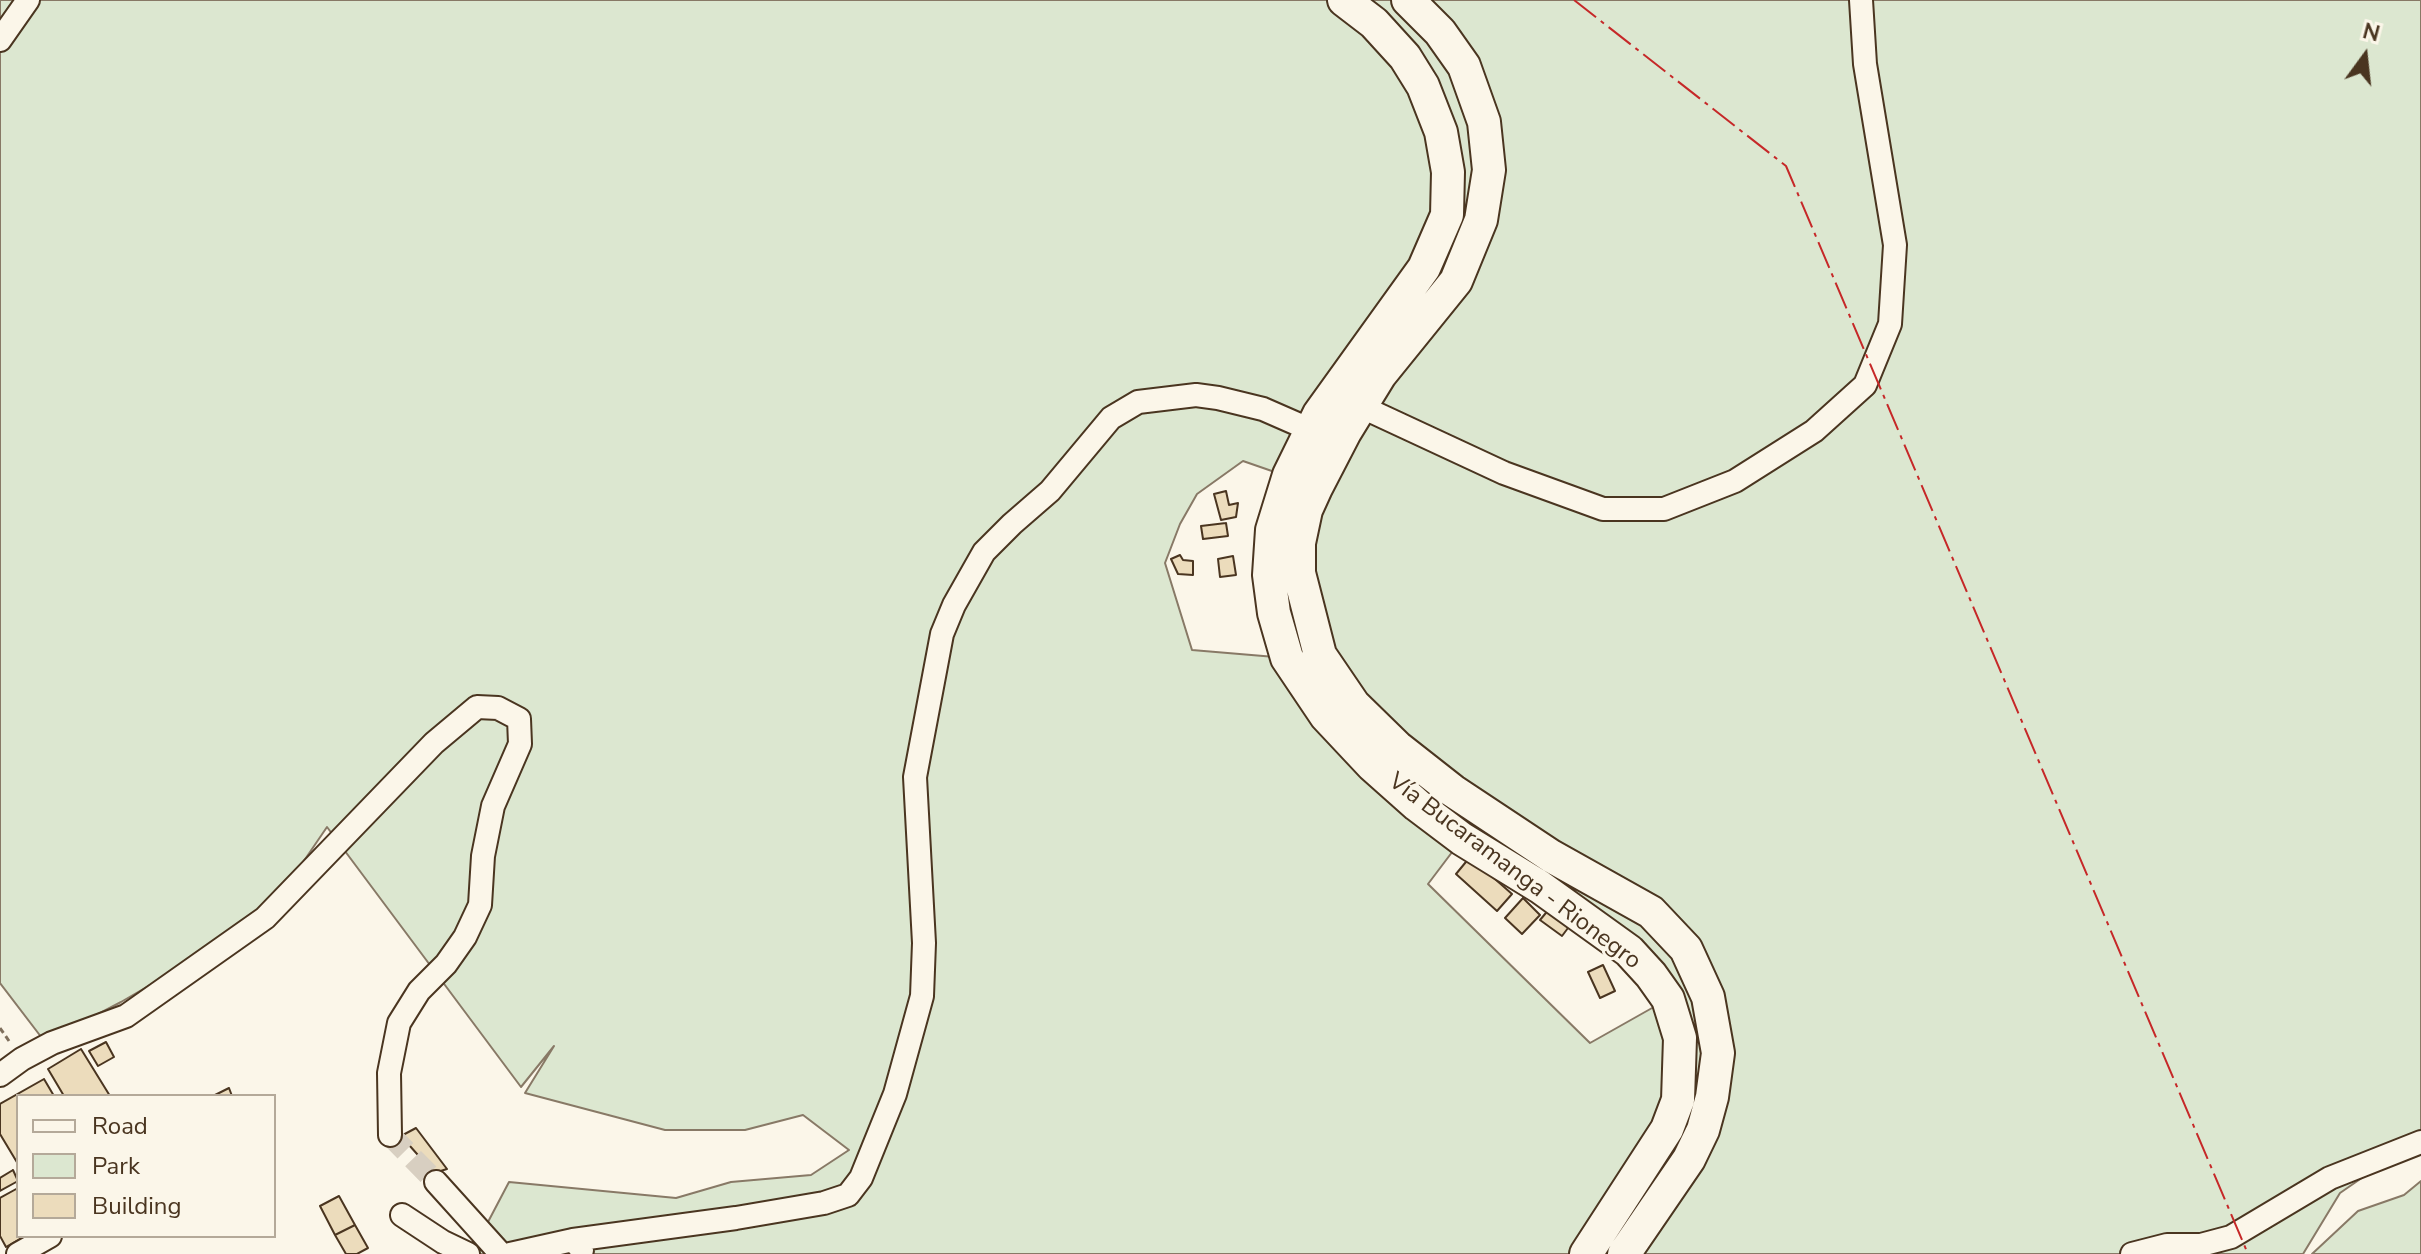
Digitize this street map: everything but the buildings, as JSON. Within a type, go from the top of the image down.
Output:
[{"type":"highway","name":"Vía Bucaramanga - Rionegro","points":[[1344,0],[1374,23],[1405,57],[1423,86],[1441,132],[1448,172],[1447,215],[1424,268],[1319,414],[1289,475],[1272,530],[1269,575],[1274,613],[1287,658],[1326,716],[1394,785],[1462,839],[1540,887],[1629,951],[1668,999],[1680,1038],[1678,1100],[1667,1129],[1586,1254]]},
{"type":"highway","name":"Vía Bucaramanga - Rionegro","points":[[1408,0],[1440,32],[1464,66],[1484,122],[1489,170],[1481,220],[1456,281],[1380,375],[1345,432],[1306,510],[1299,543],[1299,573],[1320,655],[1354,705],[1397,747],[1453,791],[1551,856],[1651,912],[1686,949],[1708,997],[1718,1053],[1712,1097],[1703,1130],[1689,1159],[1624,1254]]},
{"type":"street","points":[[0,40],[28,0]]},
{"type":"street","points":[[1362,407],[1504,473],[1603,509],[1664,509],[1735,481],[1814,431],[1865,385],[1890,324],[1895,245],[1865,64],[1861,0]]},
{"type":"street","points":[[510,1254],[579,1247],[837,1200],[848,1195],[861,1178],[895,1094],[922,996],[924,943],[915,777],[942,634],[954,605],[984,552],[1050,491],[1111,418],[1138,402],[1196,395],[1218,398],[1263,409],[1311,430]]},
{"type":"street","points":[[0,1075],[52,1043],[126,1016],[265,918],[434,743],[477,707],[498,708],[519,719],[520,744],[493,806],[483,856],[480,905],[465,937],[446,964],[419,991],[399,1023],[389,1073],[390,1135]]},
{"type":"street","points":[[2132,1254],[2167,1245],[2201,1245],[2231,1237],[2330,1178],[2421,1142]]},
{"type":"street","points":[[436,1182],[501,1254]]},
{"type":"street","points":[[402,1215],[468,1254]]},
{"type":"street","points":[[18,1254],[46,1238]]},
{"type":"green space","points":[[0,0],[2421,0],[2421,1146],[2382,1164],[2340,1193],[2303,1254],[461,1254],[478,1241],[509,1182],[676,1198],[731,1182],[811,1175],[849,1150],[803,1115],[745,1130],[665,1130],[525,1093],[554,1046],[521,1087],[327,827],[265,918],[121,1002],[45,1042],[0,983]],"holes":[[[1243,461],[1292,478],[1274,613],[1287,658],[1192,650],[1165,563],[1180,524],[1197,494]],[[1462,839],[1668,999],[1590,1043],[1428,884]]]},
{"type":"green space","points":[[2421,1181],[2421,1254],[2312,1254],[2358,1211],[2404,1195]]},
{"type":"tunnel","points":[[390,1135],[436,1182]]},
{"type":"power","points":[[1574,0],[1786,166],[2248,1254]]}]
